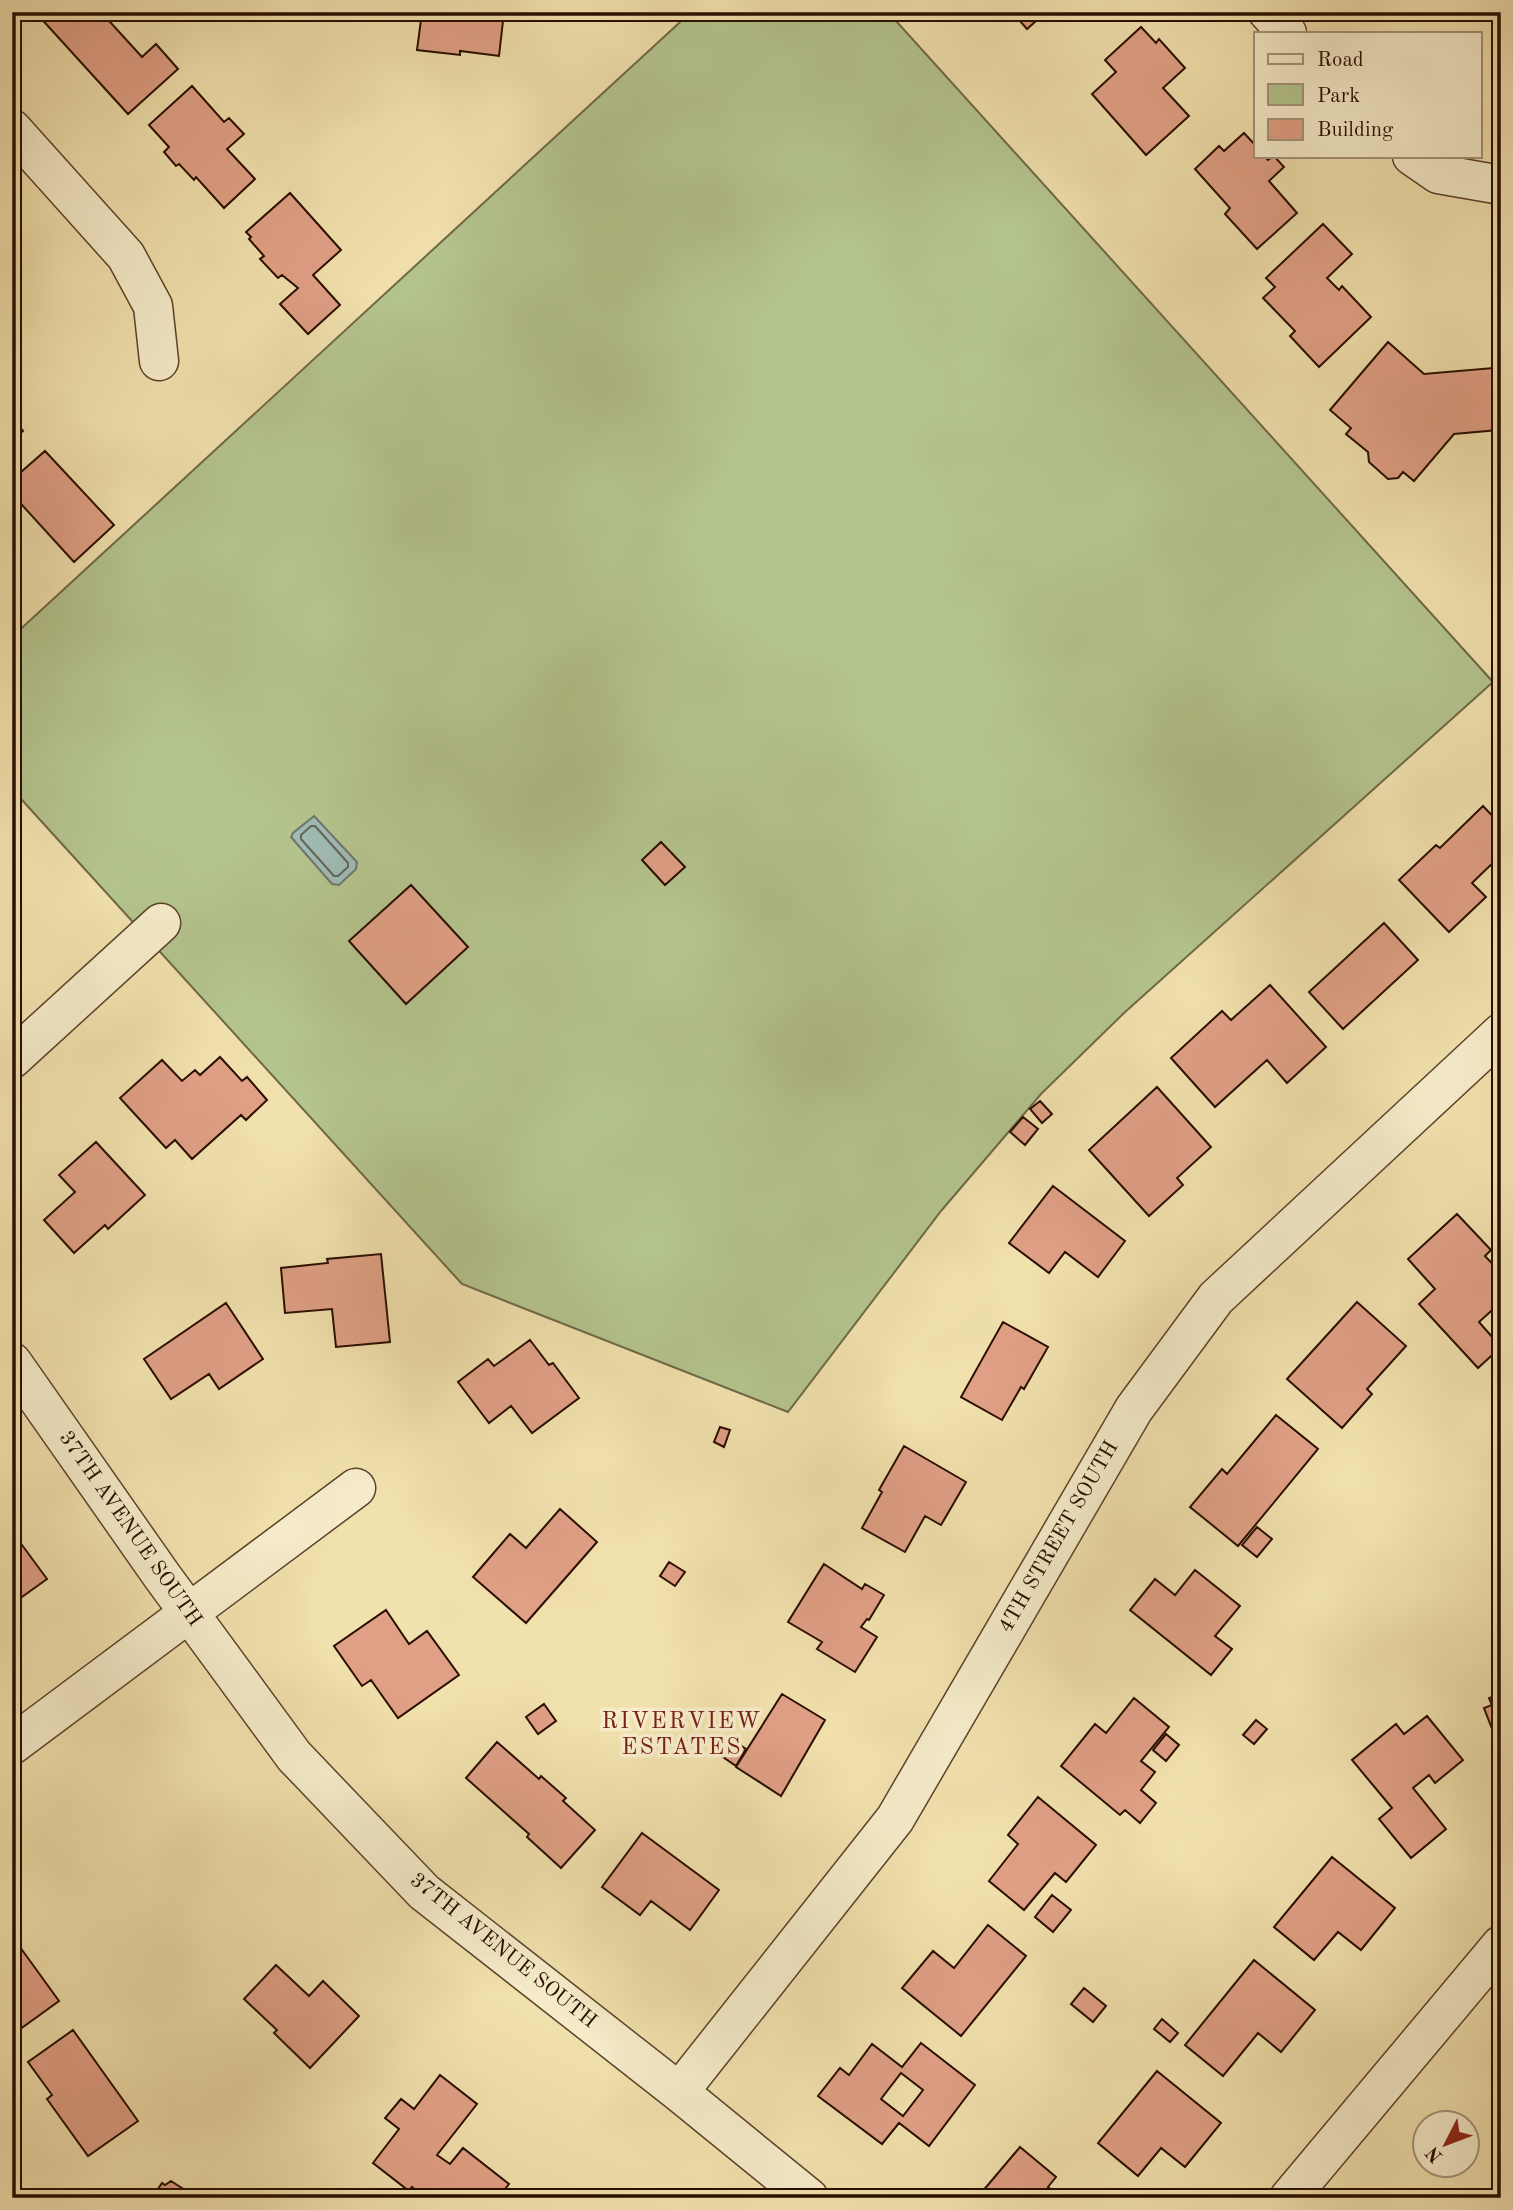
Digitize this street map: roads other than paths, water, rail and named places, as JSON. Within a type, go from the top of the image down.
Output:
[{"type":"street","points":[[1268,12],[1286,32]]},
{"type":"street","points":[[12,129],[126,256],[153,306],[159,361]]},
{"type":"street","points":[[1415,158],[1438,174],[1501,186]]},
{"type":"street","points":[[12,1059],[162,923]]},
{"type":"street","name":"4TH STREET SOUTH","points":[[679,2092],[895,1819],[1134,1409],[1216,1298],[1501,1033]]},
{"type":"street","name":"37TH AVENUE SOUTH","points":[[12,1362],[188,1613],[294,1756],[424,1892],[809,2198]]},
{"type":"street","points":[[12,1745],[356,1488]]},
{"type":"street","points":[[1289,2198],[1501,1945]]},
{"type":"water","points":[[314,816],[357,862],[356,869],[339,885],[332,884],[291,837]]},
{"type":"district","name":"RIVERVIEW ESTATES","points":[[682,1734]]}]
